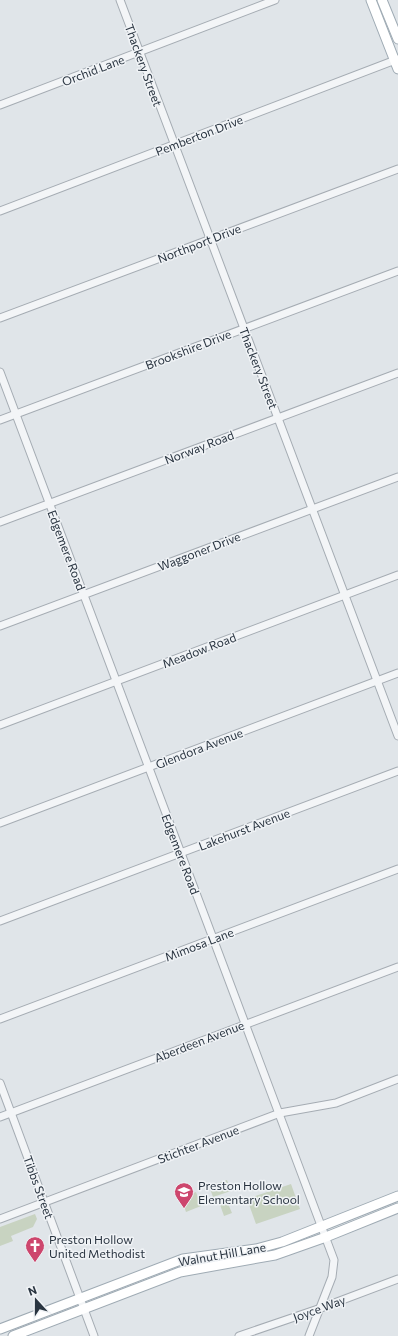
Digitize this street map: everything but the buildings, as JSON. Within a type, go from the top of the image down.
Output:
[{"type":"main road","points":[[370,0],[397,63]]},
{"type":"main road","points":[[382,0],[398,39]]},
{"type":"main road","name":"Walnut Hill Lane","points":[[3,1328],[183,1259],[256,1249],[282,1242],[398,1196]]},
{"type":"main road","name":"Walnut Hill Lane","points":[[13,1336],[180,1272],[275,1255],[326,1237],[398,1208]]},
{"type":"main road","points":[[3,1328],[9,1336]]},
{"type":"street","name":"Thackery Street","points":[[120,0],[398,736]]},
{"type":"street","name":"Orchid Lane","points":[[0,105],[275,0]]},
{"type":"street","name":"Pemberton Drive","points":[[0,211],[397,63]]},
{"type":"street","name":"Northport Drive","points":[[0,318],[398,169]]},
{"type":"street","name":"Brookshire Drive","points":[[0,420],[398,271]]},
{"type":"street","name":"Edgemere Road","points":[[0,372],[280,1113],[334,1260],[334,1268],[321,1308],[309,1336]]},
{"type":"street","name":"Norway Road","points":[[0,522],[398,373]]},
{"type":"street","name":"Waggoner Drive","points":[[0,626],[398,477]]},
{"type":"street","name":"Meadow Road","points":[[0,725],[398,575]]},
{"type":"street","name":"Glendora Avenue","points":[[0,823],[398,673]]},
{"type":"street","name":"Lakehurst Avenue","points":[[0,921],[398,771]]},
{"type":"street","name":"Mimosa Lane","points":[[0,1019],[398,869]]},
{"type":"street","name":"Aberdeen Avenue","points":[[0,1117],[398,967]]},
{"type":"street","name":"Stichter Avenue","points":[[0,1219],[280,1113],[336,1104],[398,1079]]},
{"type":"street","name":"Tibbs Street","points":[[0,1083],[94,1336]]},
{"type":"street","name":"Joyce Way","points":[[239,1336],[321,1308],[398,1279]]},
{"type":"green space","points":[[227,1180],[231,1191],[213,1197],[209,1186]]},
{"type":"green space","points":[[291,1184],[300,1209],[256,1224],[247,1199]]},
{"type":"green space","points":[[196,1192],[201,1206],[186,1212],[181,1198]]},
{"type":"green space","points":[[226,1199],[232,1213],[224,1216],[219,1202]]},
{"type":"green space","points":[[35,1214],[37,1219],[33,1227],[11,1236],[13,1241],[0,1246],[0,1227]]},
{"type":"place","name":"Preston Hollow Elementary School","points":[[184,1209]]},
{"type":"place","name":"Preston Hollow United Methodist","points":[[35,1263]]}]
